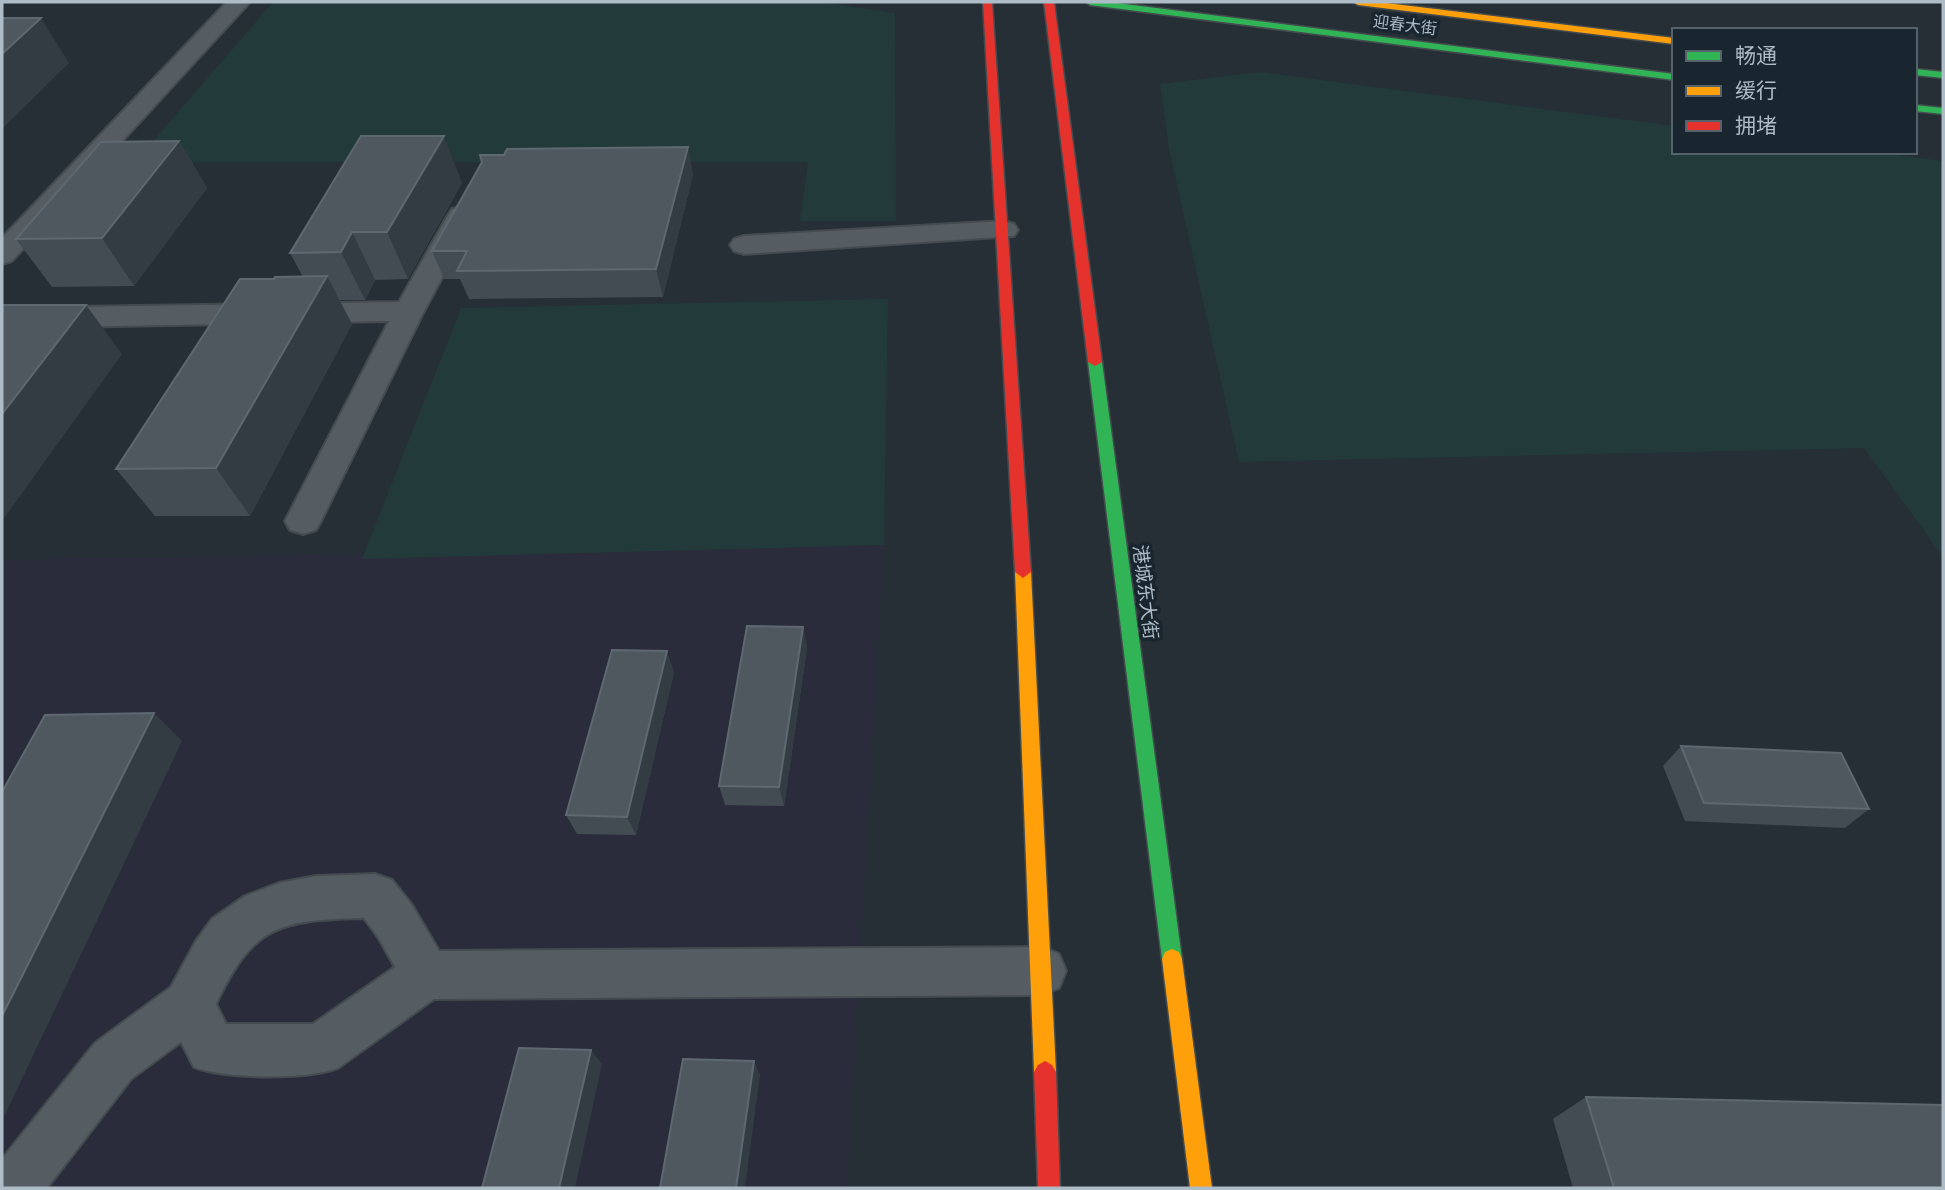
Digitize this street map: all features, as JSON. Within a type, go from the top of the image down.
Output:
[{"type":"main road","points":[[986,2],[1004,230],[1042,971],[1049,1188]]},
{"type":"main road","name":"港城东大街","points":[[1049,2],[1201,1188]]},
{"type":"main road","name":"迎春大街","points":[[1090,2],[1672,77]]},
{"type":"main road","name":"迎春大街","points":[[1358,2],[1672,41]]},
{"type":"main road","points":[[1917,72],[1943,75]]},
{"type":"main road","points":[[1917,108],[1943,111]]},
{"type":"street","points":[[2,255],[239,2]]},
{"type":"street","points":[[303,522],[409,312],[476,188]]},
{"type":"street","points":[[744,245],[1004,230]]},
{"type":"street","points":[[2,318],[409,312]]},
{"type":"street","points":[[13,1188],[113,1061],[189,1005],[228,936],[268,907],[316,897],[375,896],[395,921],[426,975]]},
{"type":"street","points":[[189,1005],[212,1049],[320,1050],[426,975],[1042,971]]},
{"type":"shaded area","points":[[884,545],[847,1188],[2,1188],[2,560]]},
{"type":"green space","points":[[273,2],[820,2],[895,13],[896,221],[800,221],[808,162],[135,162]]},
{"type":"green space","points":[[1260,72],[1672,126],[1672,154],[1890,154],[1943,161],[1943,557],[1864,448],[1239,462],[1169,149],[1160,84]]},
{"type":"green space","points":[[888,299],[884,545],[362,559],[461,308]]},
{"type":"building","points":[[2,18],[41,18],[2,54]]},
{"type":"building","points":[[361,136],[444,136],[387,232],[352,232],[341,252],[290,253]]},
{"type":"building","points":[[179,141],[102,238],[16,239],[101,142]]},
{"type":"building","points":[[688,147],[656,269],[457,271],[467,251],[432,251],[482,162],[480,155],[504,155],[507,149]]},
{"type":"building","points":[[327,276],[216,468],[116,469],[240,279]]},
{"type":"building","points":[[2,305],[86,305],[2,414]]},
{"type":"building","points":[[747,626],[803,627],[779,787],[719,786]]},
{"type":"building","points":[[612,650],[667,651],[627,817],[566,815]]},
{"type":"building","points":[[154,713],[2,1016],[2,792],[45,715]]},
{"type":"building","points":[[1681,746],[1841,753],[1869,809],[1704,803]]},
{"type":"building","points":[[519,1048],[591,1050],[559,1188],[482,1188]]},
{"type":"building","points":[[683,1059],[754,1061],[736,1188],[660,1188]]},
{"type":"building","points":[[1586,1097],[1943,1105],[1943,1188],[1614,1188]]},
{"type":"traffic: fast","points":[[1090,2],[1672,77]]},
{"type":"traffic: fast","points":[[1917,72],[1943,75]]},
{"type":"traffic: fast","points":[[1917,108],[1943,111]]},
{"type":"traffic: fast","points":[[1095,362],[1172,959]]},
{"type":"traffic: slow","points":[[1358,2],[1672,41]]},
{"type":"traffic: slow","points":[[1023,572],[1045,1072]]},
{"type":"traffic: slow","points":[[1172,959],[1201,1188]]},
{"type":"traffic: jam","points":[[987,2],[1023,572]]},
{"type":"traffic: jam","points":[[1049,2],[1095,362]]},
{"type":"traffic: jam","points":[[1045,1072],[1049,1188]]}]
